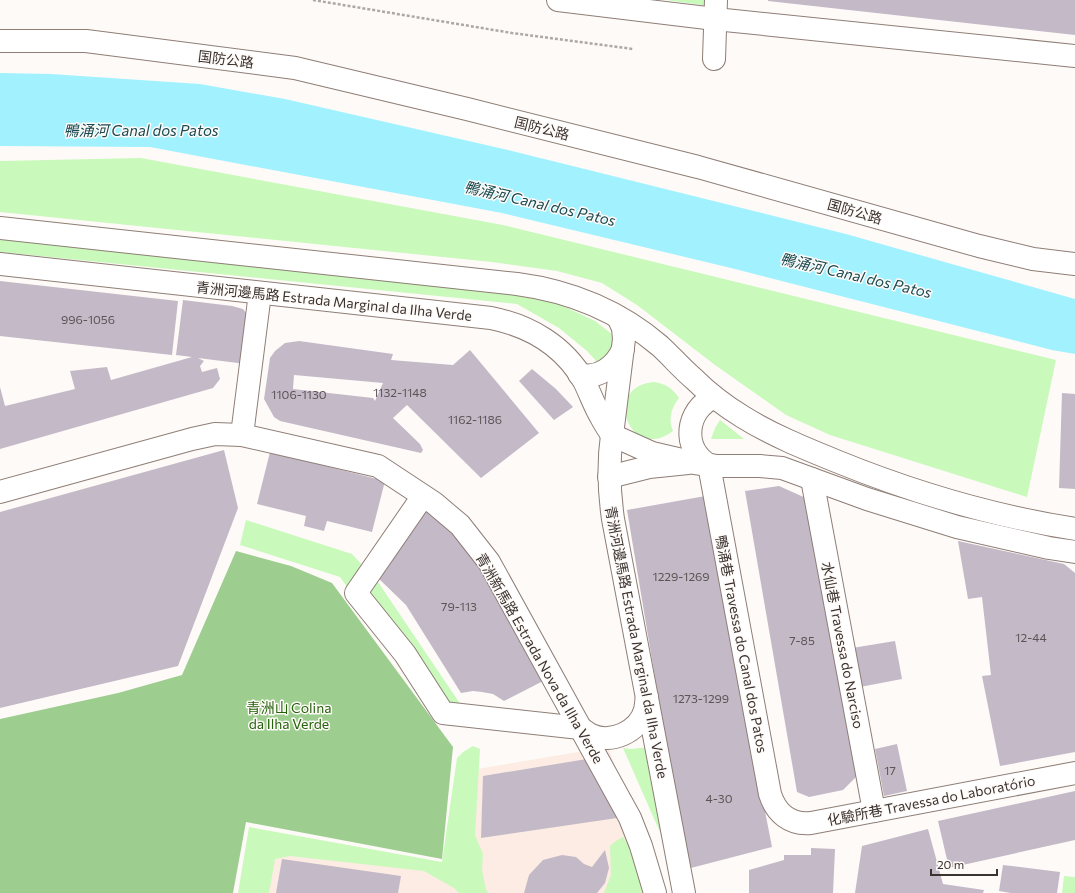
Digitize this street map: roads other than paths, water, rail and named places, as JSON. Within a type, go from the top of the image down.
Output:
[{"type":"street","points":[[558,0],[715,10],[1075,56]]},
{"type":"street","points":[[714,59],[715,10]]},
{"type":"street","name":"国防公路","points":[[0,41],[86,41],[295,68],[691,165],[979,246],[1033,259],[1075,264]]},
{"type":"street","points":[[0,228],[539,287],[583,300],[618,317],[661,347],[692,378],[714,397],[745,418],[789,442],[875,477],[962,505],[1075,529]]},
{"type":"street","name":"青洲河邊馬路 Estrada Marginal da Ilha Verde","points":[[0,264],[502,320],[522,326],[541,336],[566,357],[579,374],[612,435]]},
{"type":"street","points":[[242,435],[260,293]]},
{"type":"street","name":"青洲河邊馬路 Estrada Marginal da Ilha Verde","points":[[618,317],[623,328],[623,346],[610,452],[610,496],[613,519],[684,893]]},
{"type":"street","points":[[579,374],[591,375],[608,369],[616,361],[622,351],[623,346]]},
{"type":"street","points":[[702,464],[703,460],[695,451],[691,440],[690,429],[693,417],[700,407],[714,397]]},
{"type":"street","name":"青洲新馬路 Estrada Nova da Ilha Verde","points":[[0,492],[215,434],[242,435],[378,466],[434,503],[460,525],[489,562],[630,818],[641,846],[655,893]]},
{"type":"street","points":[[612,435],[652,452],[702,464]]},
{"type":"street","points":[[609,477],[649,467],[671,464],[702,464],[738,467],[760,466],[782,468],[867,499],[957,527],[1049,548],[1075,552]]},
{"type":"street","name":"鴨涌巷 Travessa do Canal dos Patos","points":[[702,464],[770,794],[778,810],[787,818]]},
{"type":"street","name":"水仙巷 Travessa do Narciso","points":[[812,479],[874,811]]},
{"type":"street","points":[[423,496],[356,593],[405,654],[443,713],[580,728],[592,735],[604,738],[618,737],[630,731],[639,722],[645,710],[647,697]]},
{"type":"street","name":"化驗所巷 Travessa do Laboratório","points":[[787,818],[798,823],[811,823],[1075,773]]},
{"type":"water","name":"鴨涌河 Canal dos Patos","points":[[0,73],[51,74],[200,84],[285,99],[508,150],[846,234],[1075,299],[1075,354],[1052,350],[735,269],[502,213],[150,147],[0,146]]},
{"type":"park label","name":"青洲山 Colina da Ilha Verde","points":[[289,716]]}]
